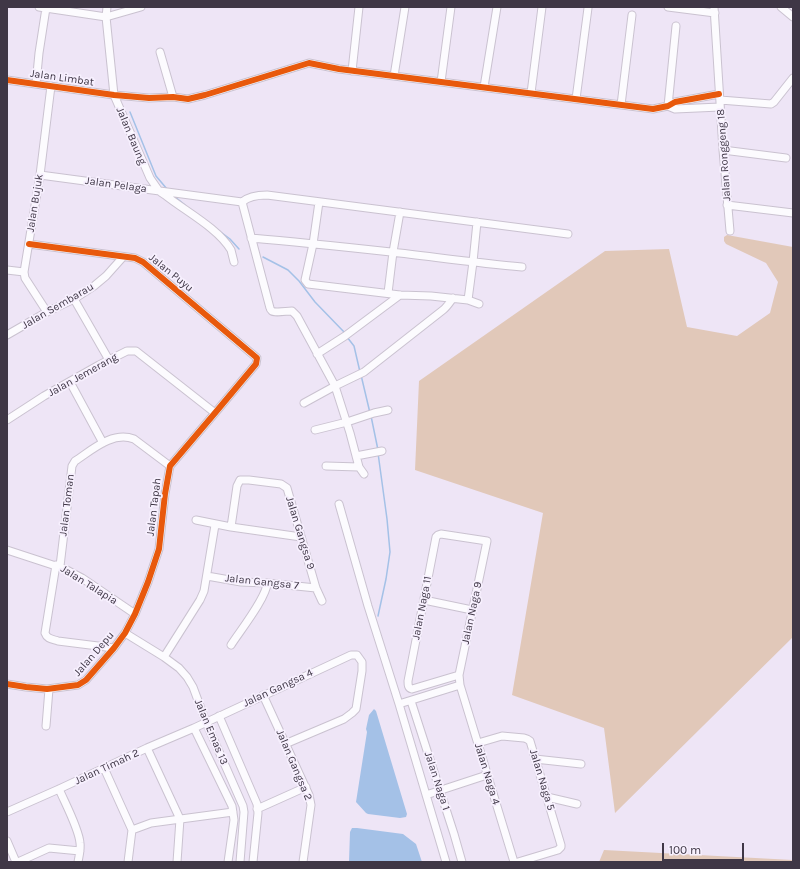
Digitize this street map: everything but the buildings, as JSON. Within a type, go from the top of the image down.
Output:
[{"type":"street","points":[[36,84],[42,7],[106,17],[141,7]]},
{"type":"street","name":"Jalan Baung","points":[[107,7],[106,17],[114,95],[144,166],[150,178],[160,191]]},
{"type":"street","points":[[352,71],[360,7]]},
{"type":"street","points":[[394,76],[405,7]]},
{"type":"street","points":[[441,82],[451,7]]},
{"type":"street","points":[[484,87],[497,7]]},
{"type":"street","points":[[531,93],[542,7]]},
{"type":"street","points":[[668,7],[711,10]]},
{"type":"street","points":[[780,7],[793,17]]},
{"type":"street","points":[[576,99],[588,8]]},
{"type":"street","name":"Jalan Ronggeng 18","points":[[711,10],[720,100],[730,231]]},
{"type":"street","points":[[621,105],[632,14]]},
{"type":"street","points":[[668,106],[676,26]]},
{"type":"street","points":[[160,52],[173,97]]},
{"type":"street","name":"Jalan Limbat","points":[[7,80],[114,95],[188,99],[196,98],[309,64],[352,71],[653,109],[668,106]]},
{"type":"street","points":[[668,106],[675,102],[720,100],[771,104],[793,78]]},
{"type":"street","name":"Jalan Bujuk","points":[[24,272],[40,175],[51,86]]},
{"type":"street","points":[[668,106],[675,108],[720,100]]},
{"type":"street","points":[[723,150],[786,158]]},
{"type":"street","name":"Jalan Pelaga","points":[[40,175],[160,191],[223,240],[231,252],[234,262]]},
{"type":"street","points":[[160,191],[177,192],[242,202],[252,197],[267,195],[568,234]]},
{"type":"street","points":[[242,202],[271,311],[292,311],[297,316],[335,386],[347,422],[359,467],[364,474]]},
{"type":"street","points":[[319,202],[313,244],[305,280],[308,284],[400,295],[454,298],[468,300],[479,304]]},
{"type":"street","points":[[727,205],[793,213]]},
{"type":"street","points":[[388,293],[400,212]]},
{"type":"street","points":[[468,300],[476,222]]},
{"type":"street","points":[[251,238],[522,267]]},
{"type":"street","name":"Jalan Puyu","points":[[29,244],[135,258],[143,262],[257,358]]},
{"type":"street","name":"Jalan Sembarau","points":[[7,335],[46,312],[74,299],[94,286],[106,276],[123,257]]},
{"type":"street","points":[[7,270],[24,272],[25,278],[46,312]]},
{"type":"street","points":[[318,354],[400,295]]},
{"type":"street","points":[[304,402],[361,374],[448,306],[454,298]]},
{"type":"street","points":[[74,299],[109,360]]},
{"type":"street","name":"Jalan Jemerang","points":[[7,420],[44,396],[127,350],[136,351],[215,413]]},
{"type":"street","name":"Jalan Tapah","points":[[135,614],[159,549],[165,494],[170,466],[256,364],[257,358]]},
{"type":"street","points":[[70,382],[103,443]]},
{"type":"street","points":[[315,430],[388,410]]},
{"type":"street","name":"Jalan Toman","points":[[58,566],[72,466],[75,461],[103,443],[112,439],[128,437],[134,438],[170,466]]},
{"type":"street","points":[[356,456],[379,452]]},
{"type":"street","points":[[326,466],[359,467]]},
{"type":"street","name":"Jalan Gangsa 9","points":[[231,527],[237,486],[240,480],[281,484],[287,488],[316,588],[322,601]]},
{"type":"street","points":[[339,504],[368,606],[446,862]]},
{"type":"street","points":[[196,520],[215,525],[301,536]]},
{"type":"street","points":[[164,657],[200,600],[204,591],[215,525]]},
{"type":"street","name":"Jalan Naga 9","points":[[438,535],[441,534],[486,541],[459,675],[460,685]]},
{"type":"street","name":"Jalan Naga 11","points":[[438,535],[436,537],[408,685],[412,689],[459,675]]},
{"type":"street","points":[[7,550],[58,566]]},
{"type":"street","name":"Jalan Talapia","points":[[114,648],[58,641],[50,639],[46,635],[46,627],[58,566],[82,578],[135,614]]},
{"type":"street","name":"Jalan Gangsa 7","points":[[207,576],[241,582],[316,588]]},
{"type":"street","points":[[232,645],[264,597],[268,587],[267,583]]},
{"type":"street","points":[[424,600],[472,610]]},
{"type":"street","name":"Jalan Depu","points":[[7,684],[49,688],[78,685],[82,683],[114,648],[125,633],[135,614]]},
{"type":"street","name":"Jalan Emas 13","points":[[125,633],[179,668],[187,677],[193,688],[206,722],[243,806],[244,812],[240,862]]},
{"type":"street","name":"Jalan Gangsa 4","points":[[206,722],[351,655],[357,655],[362,662],[362,671],[356,709],[344,718],[285,744]]},
{"type":"street","points":[[399,704],[460,685]]},
{"type":"street","name":"Jalan Naga 4","points":[[460,685],[514,862]]},
{"type":"street","points":[[46,726],[49,688]]},
{"type":"street","name":"Jalan Gangsa 2","points":[[263,695],[309,796],[311,805],[303,862]]},
{"type":"street","name":"Jalan Naga 1","points":[[411,701],[462,862]]},
{"type":"street","points":[[219,716],[257,804],[253,862]]},
{"type":"street","name":"Jalan Timah 2","points":[[7,812],[59,790],[206,722]]},
{"type":"street","points":[[194,728],[232,806],[234,820],[228,862]]},
{"type":"street","name":"Jalan Naga 5","points":[[478,743],[502,736],[528,739],[530,741],[561,847],[558,850],[518,862]]},
{"type":"street","points":[[147,748],[180,819],[177,862]]},
{"type":"street","points":[[535,759],[581,764]]},
{"type":"street","points":[[104,768],[132,830],[128,862]]},
{"type":"street","points":[[426,795],[487,775]]},
{"type":"street","points":[[257,809],[306,788]]},
{"type":"street","points":[[59,790],[78,833],[80,842],[78,862]]},
{"type":"street","points":[[547,797],[578,804]]},
{"type":"street","points":[[132,830],[151,823],[233,812]]},
{"type":"street","points":[[7,842],[17,862],[49,848],[80,851]]},
{"type":"shaded area","points":[[727,235],[793,247],[793,637],[615,813],[604,728],[512,695],[543,513],[415,470],[419,381],[605,251],[669,249],[687,327],[737,336],[770,313],[778,282],[766,263],[726,244],[724,237]]},
{"type":"shaded area","points":[[604,850],[793,860],[793,862],[599,862]]},
{"type":"water","points":[[374,709],[376,711],[407,814],[406,817],[400,818],[368,814],[356,802],[367,732],[366,729],[369,715]]},
{"type":"water","points":[[352,828],[403,834],[416,844],[422,862],[349,862],[350,832]]},
{"type":"waterway","points":[[130,112],[156,176],[167,189]]},
{"type":"waterway","points":[[174,196],[185,205]]},
{"type":"waterway","points":[[218,230],[230,239],[239,249]]},
{"type":"waterway","points":[[263,257],[288,270],[299,281],[315,302],[345,333]]},
{"type":"waterway","points":[[347,337],[354,346],[360,372]]},
{"type":"waterway","points":[[361,375],[370,413]]},
{"type":"waterway","points":[[371,416],[378,450]]},
{"type":"waterway","points":[[378,453],[390,552],[378,616]]},
{"type":"cycle path","points":[[7,80],[114,95],[188,99],[309,63],[339,69],[653,109],[668,106],[675,102],[719,94]]},
{"type":"cycle path","points":[[7,684],[47,689],[78,685],[86,680],[114,648],[125,633],[135,614],[159,549],[165,494],[170,466],[256,364],[257,358],[143,262],[135,258],[29,244]]}]
